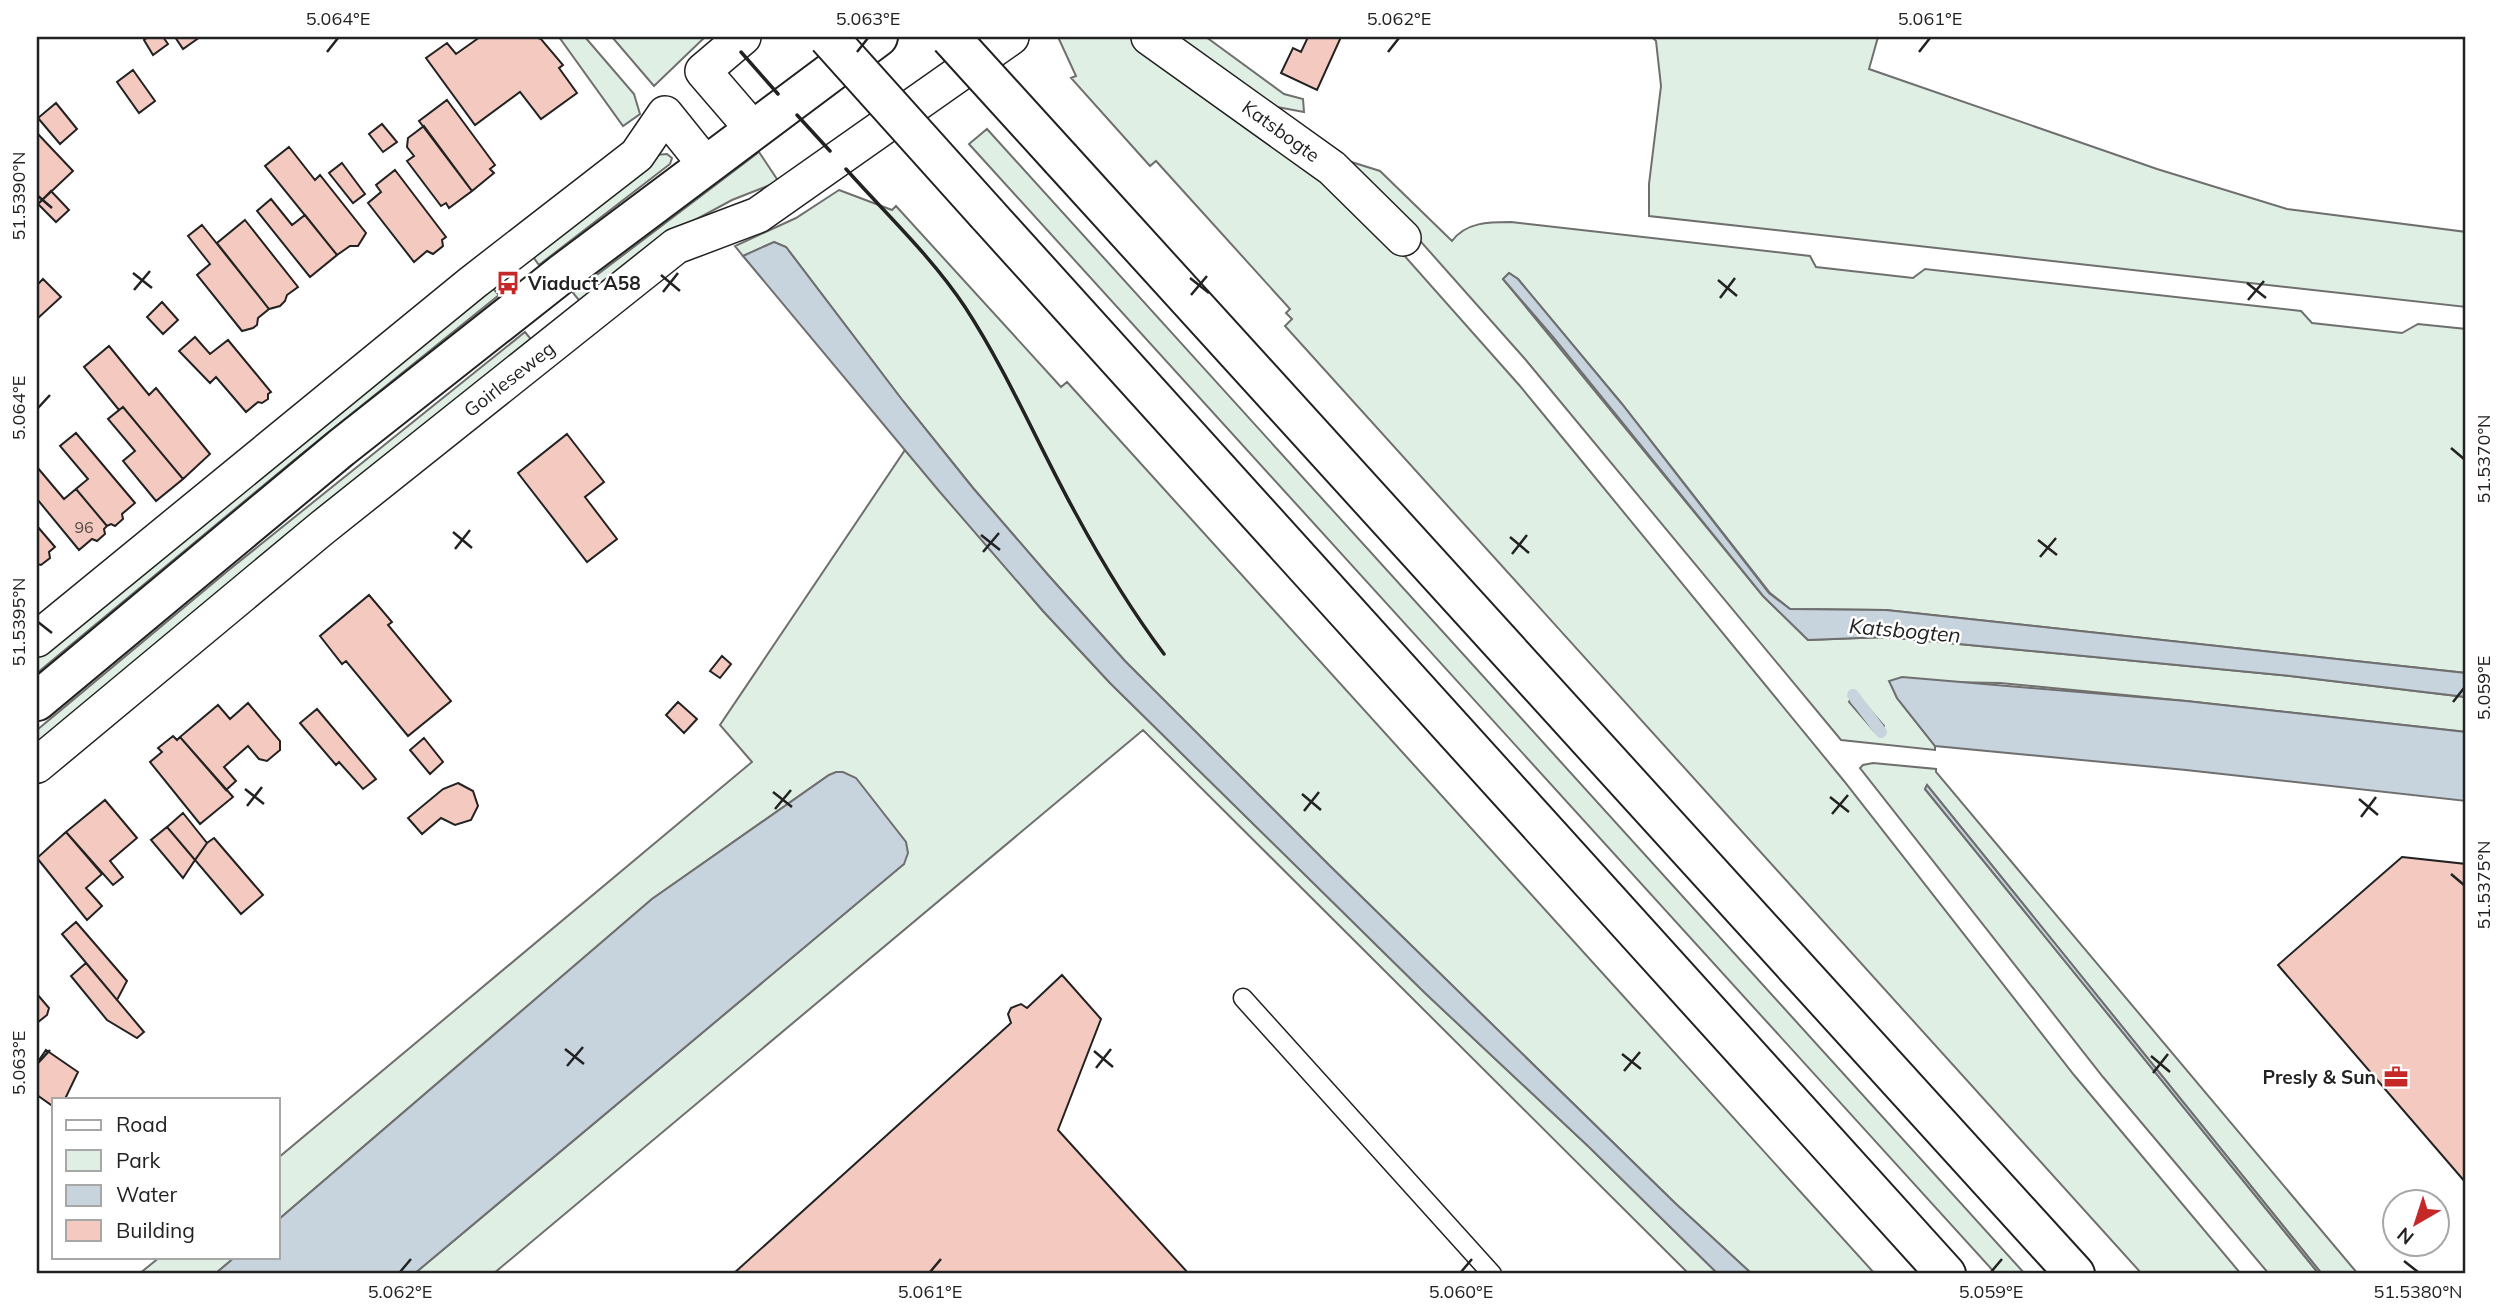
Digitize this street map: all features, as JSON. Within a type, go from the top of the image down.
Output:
[{"type":"main road","points":[[828,37],[1946,1274]]},
{"type":"main road","points":[[37,701],[341,448],[564,272],[878,37]]},
{"type":"main road","points":[[950,37],[2075,1274]]},
{"type":"street","points":[[743,37],[703,71],[753,129]]},
{"type":"street","name":"Goirleseweg","points":[[37,765],[321,528],[676,246],[758,215],[1011,37]]},
{"type":"street","name":"Katsbogte","points":[[1149,37],[1332,169],[1403,238]]},
{"type":"street","points":[[37,639],[472,284],[637,155],[665,114],[706,165]]},
{"type":"lane","points":[[1243,998],[1492,1274]]},
{"type":"green space","points":[[559,37],[585,37],[634,94],[640,114],[623,126]]},
{"type":"green space","points":[[612,37],[705,37],[654,86]]},
{"type":"green space","points":[[1058,37],[1130,37],[1279,142],[1394,244],[1520,386],[1844,781],[2074,1075],[2241,1274],[2142,1274],[1285,326],[1292,319],[1286,313],[1290,309],[1156,161],[1150,166],[1071,78],[1076,76]]},
{"type":"green space","points":[[1167,37],[1206,37],[1284,94],[1303,99],[1304,112],[1277,107],[1342,159],[1380,171],[1452,241],[1471,227],[1486,223],[1511,222],[1810,256],[1816,267],[1913,278],[1925,269],[2301,311],[2312,323],[2402,333],[2418,324],[2466,329],[2466,673],[1886,610],[1790,609],[1770,593],[1622,404],[1518,279],[1509,273],[1503,279],[1763,596],[1808,640],[1886,637],[2290,676],[2466,697],[2466,732],[2000,683],[1890,681],[1897,698],[1935,746],[1935,750],[1841,740],[1525,359],[1383,199]],"holes":[[[1853,695],[1857,695],[1884,726],[1881,732],[1875,732],[1849,702]]]},
{"type":"green space","points":[[1652,37],[1878,37],[1869,69],[2157,169],[2287,209],[2466,232],[2466,307],[1649,216],[1649,184],[1661,86],[1656,41]]},
{"type":"green space","points":[[987,129],[2025,1274],[1996,1274],[969,144]]},
{"type":"green space","points":[[759,152],[780,181],[732,200],[691,222],[583,305],[573,293]]},
{"type":"green space","points":[[667,154],[672,158],[670,164],[539,265],[528,250],[655,155]]},
{"type":"green space","points":[[839,190],[892,210],[896,206],[1061,387],[1067,382],[1875,1274],[1752,1274],[1676,1204],[1330,866],[1125,661],[973,488],[786,247],[774,242],[743,256],[735,246],[796,218]]},
{"type":"green space","points":[[488,283],[499,295],[37,673],[37,652]]},
{"type":"green space","points":[[525,332],[534,343],[37,752],[37,730],[230,569]]},
{"type":"green space","points":[[905,450],[1043,611],[1110,683],[1425,993],[1589,1147],[1718,1274],[1689,1274],[1143,730],[493,1274],[414,1274],[904,864],[829,775],[652,899],[280,1218],[280,1156],[752,762],[720,725]]},
{"type":"green space","points":[[1873,763],[1936,769],[2358,1274],[2322,1274],[1927,785],[1925,789],[2319,1274],[2269,1274],[2103,1077],[1860,768]]},
{"type":"green space","points":[[159,1258],[234,1258],[215,1274],[139,1274]]},
{"type":"water","points":[[774,242],[786,247],[973,488],[1125,661],[1330,866],[1676,1204],[1752,1274],[1718,1274],[1589,1147],[1425,993],[1110,683],[1043,611],[939,491],[743,256]]},
{"type":"water","name":"Katsbogten","points":[[1509,273],[1518,279],[1622,404],[1769,593],[1790,609],[1886,610],[2466,673],[2466,697],[2290,676],[1886,637],[1808,640],[1763,596],[1503,279]]},
{"type":"water","points":[[1902,677],[2186,701],[2466,732],[2466,801],[1935,746],[1897,698],[1889,681]]},
{"type":"water","points":[[843,772],[856,778],[906,842],[908,853],[904,864],[414,1274],[215,1274],[234,1258],[280,1258],[280,1218],[652,899],[829,775]]},
{"type":"water","points":[[1927,785],[2322,1274],[2319,1274],[1925,789]]},
{"type":"building","points":[[148,37],[163,37],[168,44],[153,55],[144,40]]},
{"type":"building","points":[[175,37],[200,37],[183,49]]},
{"type":"building","points":[[480,37],[541,39],[563,65],[559,68],[577,93],[541,119],[520,92],[475,125],[426,58],[447,43],[456,54]]},
{"type":"building","points":[[1308,37],[1341,37],[1317,90],[1281,73],[1293,48],[1301,52]]},
{"type":"building","points":[[133,70],[155,101],[139,113],[117,82]]},
{"type":"building","points":[[447,100],[495,165],[490,169],[494,173],[472,191],[419,121]]},
{"type":"building","points":[[56,103],[77,129],[60,144],[38,118]]},
{"type":"building","points":[[382,124],[397,142],[383,152],[369,134]]},
{"type":"building","points":[[424,126],[472,191],[449,208],[446,203],[441,206],[407,161],[414,156],[407,147],[408,138]]},
{"type":"building","points":[[37,133],[73,171],[38,204],[37,202]]},
{"type":"building","points":[[289,147],[315,180],[320,175],[366,233],[358,246],[350,246],[337,255],[265,166]]},
{"type":"building","points":[[342,163],[365,194],[353,203],[329,173]]},
{"type":"building","points":[[395,170],[446,237],[442,240],[443,246],[433,254],[427,251],[414,262],[368,203],[381,192],[376,185]]},
{"type":"building","points":[[51,191],[69,210],[56,222],[38,204]]},
{"type":"building","points":[[271,199],[292,225],[305,215],[337,255],[310,277],[257,211]]},
{"type":"building","points":[[245,220],[298,287],[287,295],[280,306],[269,309],[217,243]]},
{"type":"building","points":[[202,225],[269,309],[258,318],[257,325],[253,328],[242,331],[197,275],[210,264],[188,236]]},
{"type":"building","points":[[43,279],[61,297],[37,319],[37,285]]},
{"type":"building","points":[[162,302],[178,320],[163,334],[147,317]]},
{"type":"building","points":[[195,337],[210,354],[228,340],[271,392],[268,399],[262,403],[258,402],[246,412],[216,377],[210,383],[179,351]]},
{"type":"building","points":[[109,346],[149,395],[156,388],[210,454],[183,479],[123,407],[119,410],[84,367]]},
{"type":"building","points":[[123,407],[183,479],[156,501],[123,461],[135,451],[108,419]]},
{"type":"building","points":[[76,433],[135,503],[122,514],[123,519],[115,526],[107,526],[76,489],[88,479],[60,446]]},
{"type":"building","points":[[567,434],[604,482],[585,497],[617,539],[587,562],[518,473]]},
{"type":"building","points":[[37,467],[64,499],[76,489],[107,526],[104,529],[105,534],[97,541],[92,539],[79,550],[37,499]]},
{"type":"building","points":[[37,526],[55,547],[49,552],[50,558],[41,565],[37,564]]},
{"type":"building","points":[[369,595],[392,622],[388,625],[451,701],[408,736],[346,661],[342,664],[320,636]]},
{"type":"building","points":[[722,656],[731,664],[720,678],[710,671]]},
{"type":"building","points":[[678,702],[697,719],[684,733],[666,715]]},
{"type":"building","points":[[248,703],[280,741],[280,750],[267,761],[259,759],[248,746],[224,767],[236,781],[226,790],[180,737],[218,705],[230,719]]},
{"type":"building","points":[[317,709],[376,779],[363,789],[339,762],[336,765],[300,723]]},
{"type":"building","points":[[173,736],[177,740],[180,737],[233,797],[200,824],[150,762],[162,752],[158,748]]},
{"type":"building","points":[[424,738],[443,762],[430,774],[410,750]]},
{"type":"building","points":[[458,783],[473,791],[478,806],[471,820],[455,825],[441,818],[422,834],[408,818],[443,789]]},
{"type":"building","points":[[105,800],[137,838],[110,861],[123,877],[113,885],[66,832]]},
{"type":"building","points":[[183,813],[207,843],[195,860],[167,827]]},
{"type":"building","points":[[167,827],[195,860],[183,878],[151,840]]},
{"type":"building","points":[[66,832],[102,874],[86,888],[102,906],[87,920],[37,858]]},
{"type":"building","points":[[214,838],[263,895],[241,914],[195,860]]},
{"type":"building","points":[[2402,857],[2466,864],[2466,1183],[2278,965]]},
{"type":"building","points":[[76,922],[127,981],[117,1000],[62,934]]},
{"type":"building","points":[[86,963],[144,1032],[137,1038],[107,1020],[71,976]]},
{"type":"building","points":[[1062,975],[1101,1019],[1058,1130],[1189,1274],[733,1274],[1011,1023],[1008,1014],[1011,1008],[1021,1004],[1027,1008]]},
{"type":"building","points":[[37,994],[49,1008],[47,1015],[37,1023]]},
{"type":"building","points":[[46,1050],[78,1072],[65,1098],[52,1098],[52,1106],[37,1095],[37,1063]]},
{"type":"waterway","points":[[1853,695],[1881,732]]},
{"type":"wall","points":[[741,52],[778,94]]},
{"type":"wall","points":[[797,115],[830,151]]},
{"type":"wall","points":[[846,169],[923,253],[965,307],[995,357],[1096,550],[1164,654]]},
{"type":"place","name":"Viaduct A58","points":[[508,283]]},
{"type":"place","name":"Presly & Sun","points":[[2396,1077]]}]
